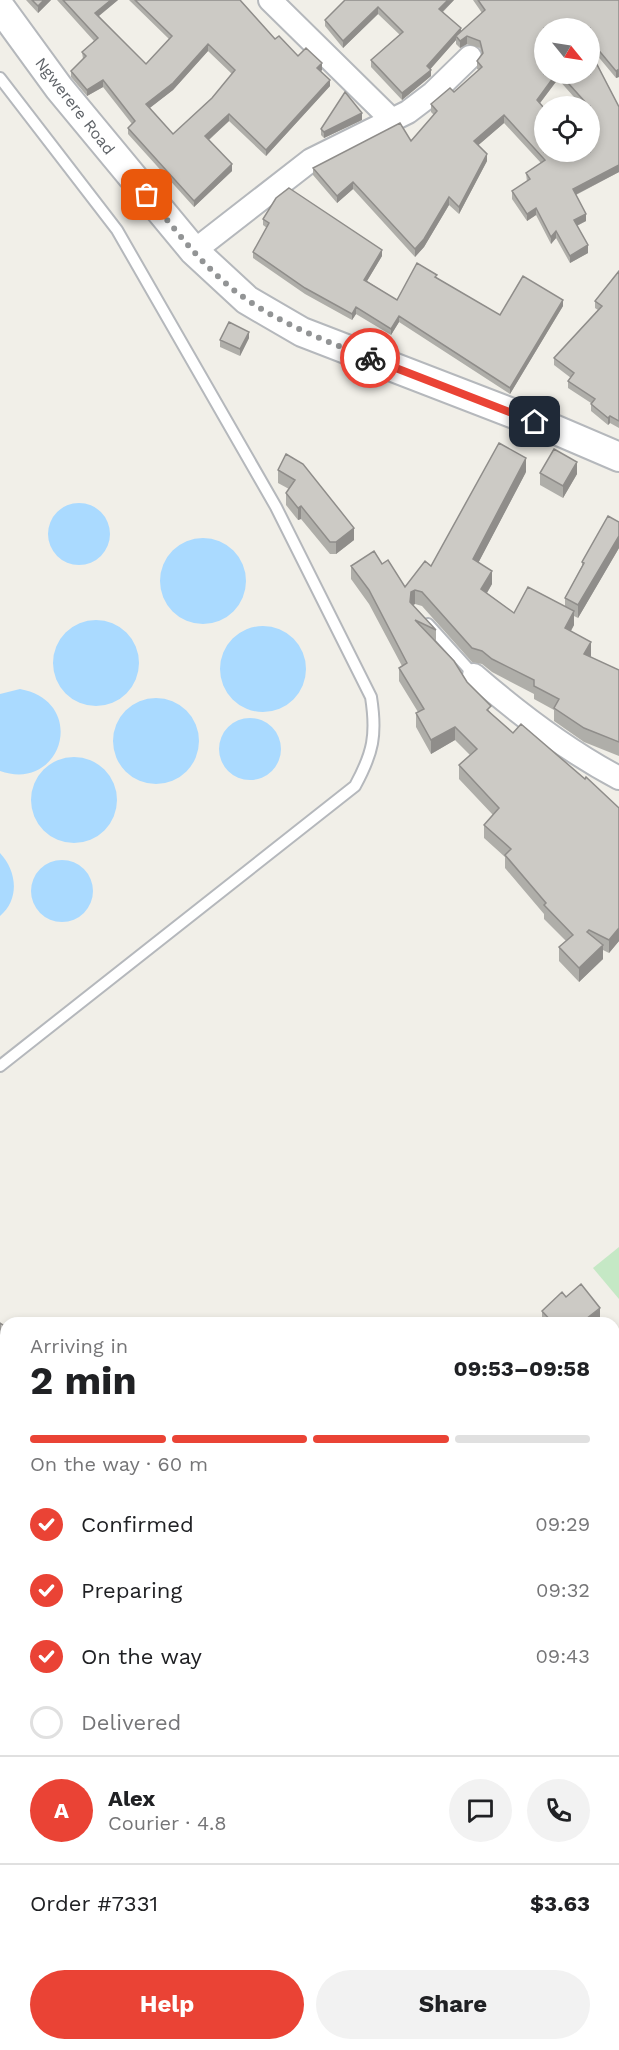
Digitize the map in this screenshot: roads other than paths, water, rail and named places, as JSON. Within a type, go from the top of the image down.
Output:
[{"type":"street","points":[[270,0],[392,120]]},
{"type":"street","name":"Ngwerere Road","points":[[0,7],[59,88],[194,251],[247,300],[302,332],[556,430],[619,457]]},
{"type":"street","points":[[194,251],[310,160],[408,112],[433,93],[470,57]]},
{"type":"street","points":[[474,675],[512,708],[587,761],[619,778]]},
{"type":"lane","points":[[0,78],[117,231],[276,507],[371,697],[375,726],[369,760],[355,786],[0,1066]]},
{"type":"lane","points":[[423,619],[474,675]]},
{"type":"water","points":[[73,503],[85,503],[101,512],[108,522],[110,534],[108,546],[101,556],[85,565],[73,565],[62,560],[53,551],[48,540],[48,528],[53,517],[62,508]]},
{"type":"water","points":[[203,538],[219,542],[233,551],[242,565],[246,581],[242,597],[233,611],[219,620],[203,624],[187,620],[173,611],[164,597],[160,581],[164,565],[173,551],[187,542]]},
{"type":"water","points":[[96,620],[112,624],[126,633],[135,647],[139,663],[135,679],[126,693],[112,702],[96,706],[80,702],[66,693],[57,679],[53,663],[57,647],[66,633],[80,624]]},
{"type":"water","points":[[263,626],[279,630],[293,639],[302,653],[306,669],[302,685],[293,699],[279,708],[263,712],[247,708],[233,699],[224,685],[220,669],[224,653],[233,639],[247,630]]},
{"type":"water","points":[[20,689],[41,697],[55,710],[60,726],[59,743],[52,758],[39,769],[21,774],[0,771],[0,694]]},
{"type":"water","points":[[156,698],[172,702],[186,711],[195,725],[199,741],[195,757],[186,771],[172,780],[156,784],[140,780],[126,771],[117,757],[113,741],[117,725],[126,711],[140,702]]},
{"type":"water","points":[[244,718],[256,718],[272,727],[279,737],[281,749],[279,761],[272,771],[256,780],[244,780],[233,775],[224,766],[219,755],[219,743],[224,732],[233,723]]},
{"type":"water","points":[[74,757],[90,761],[104,770],[113,784],[117,800],[113,816],[104,830],[90,839],[74,843],[58,839],[44,830],[35,816],[31,800],[35,784],[44,770],[58,761]]},
{"type":"water","points":[[0,853],[10,868],[14,885],[11,902],[0,916]]},
{"type":"water","points":[[56,860],[68,860],[84,869],[91,879],[93,891],[91,903],[84,913],[68,922],[56,922],[45,917],[36,908],[31,897],[31,885],[36,874],[45,865]]}]
